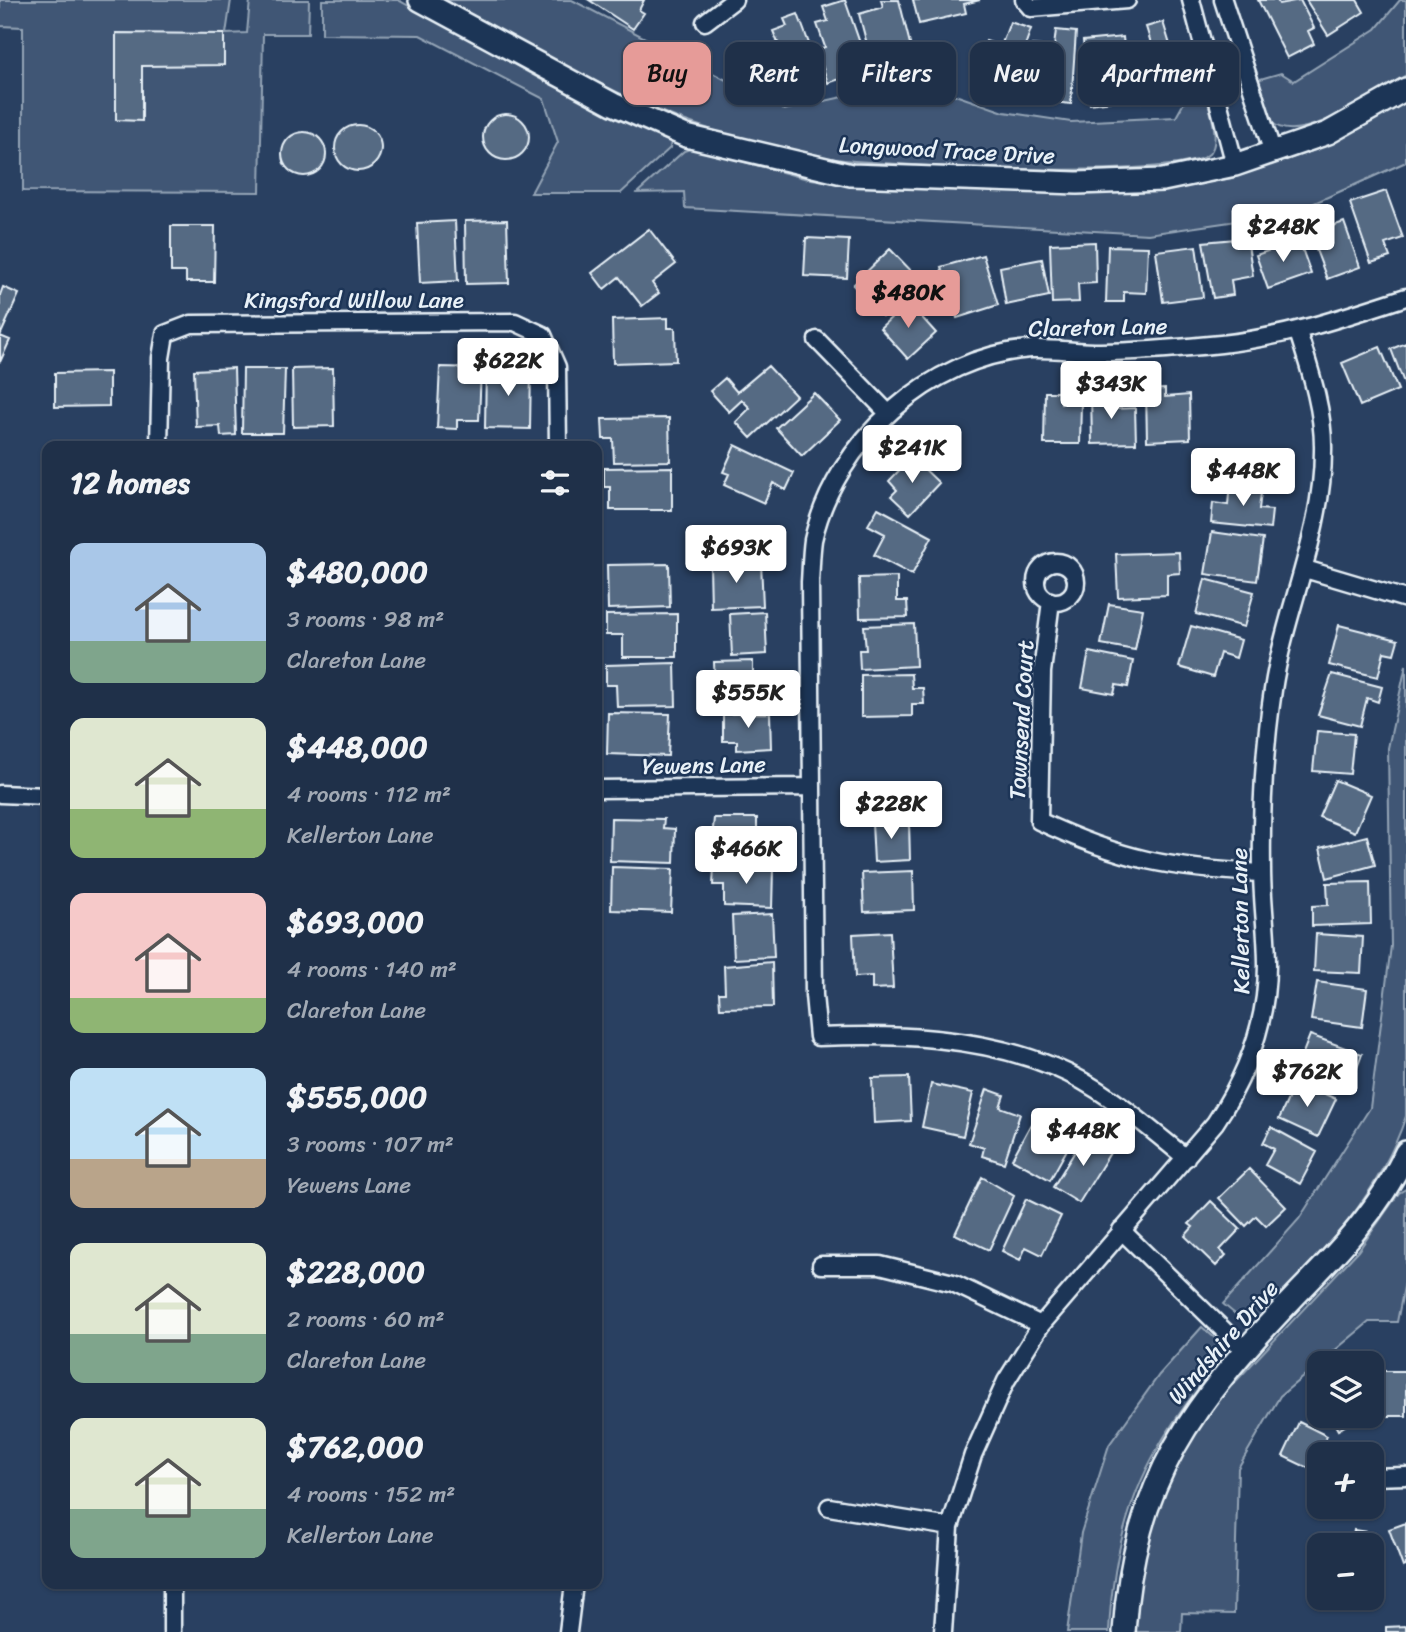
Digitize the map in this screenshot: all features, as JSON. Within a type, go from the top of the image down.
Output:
[{"type":"street","name":"Longwood Trace Drive","points":[[420,0],[613,104],[686,135],[851,175],[1077,183],[1163,180],[1236,165],[1328,133],[1406,89]]},
{"type":"street","points":[[705,22],[734,0]]},
{"type":"street","points":[[1024,0],[1031,8],[1127,0]]},
{"type":"street","points":[[1191,0],[1204,42]]},
{"type":"street","points":[[1223,0],[1273,153]]},
{"type":"street","points":[[1221,105],[1236,165]]},
{"type":"street","name":"Clareton Lane","points":[[1186,1158],[1097,1090],[1055,1067],[964,1043],[878,1035],[818,1037],[814,995],[810,583],[813,541],[825,504],[843,471],[888,413],[935,379],[958,367],[991,356],[1030,349],[1163,350],[1298,332],[1406,297]]},
{"type":"street","name":"Kingsford Willow Lane","points":[[159,441],[160,358],[165,334],[191,324],[515,322],[543,334],[558,367],[558,441]]},
{"type":"street","name":"Kellerton Lane","points":[[943,1632],[950,1527],[979,1443],[1006,1381],[1041,1325],[1215,1124],[1233,1097],[1251,1056],[1264,1010],[1267,965],[1262,873],[1266,736],[1274,685],[1315,526],[1324,450],[1313,378],[1298,332]]},
{"type":"street","points":[[817,340],[888,413]]},
{"type":"street","points":[[1305,569],[1406,599]]},
{"type":"street","name":"Townsend Court","points":[[1051,601],[1041,698],[1039,821],[1090,845],[1140,860],[1189,870],[1262,873]]},
{"type":"street","name":"Yewens Lane","points":[[602,789],[812,787]]},
{"type":"street","points":[[0,794],[42,796]]},
{"type":"street","name":"Windshire Drive","points":[[1125,1632],[1130,1567],[1146,1506],[1163,1465],[1213,1386],[1353,1234],[1404,1163]]},
{"type":"street","points":[[1121,1230],[1244,1350]]},
{"type":"street","points":[[821,1265],[880,1265],[953,1283],[1041,1325]]},
{"type":"street","points":[[1384,1477],[1406,1476]]},
{"type":"street","points":[[828,1507],[950,1527]]},
{"type":"street","points":[[172,1589],[172,1632]]},
{"type":"street","points":[[568,1632],[573,1589]]},
{"type":"shaded area","points":[[0,0],[231,0],[226,34],[247,33],[250,0],[309,0],[308,34],[263,34],[260,192],[23,191],[23,27],[0,26]]},
{"type":"shaded area","points":[[322,0],[398,0],[542,80],[671,141],[670,148],[621,193],[531,193],[558,142],[544,99],[420,35],[322,34]]},
{"type":"shaded area","points":[[445,0],[572,0],[653,42],[623,42],[623,95]]},
{"type":"shaded area","points":[[1400,0],[1406,0],[1406,75],[1359,104],[1318,124],[1299,129],[1283,128],[1271,121],[1257,80],[1281,73],[1294,81],[1376,29]]},
{"type":"shaded area","points":[[711,72],[725,79],[725,105],[774,105],[784,110],[807,105],[824,105],[824,101],[838,98],[838,105],[956,105],[956,95],[970,100],[970,105],[984,105],[1004,112],[1071,122],[1176,117],[1183,105],[1209,105],[1215,134],[1213,149],[1209,154],[1186,163],[1085,170],[954,167],[814,156],[740,139],[646,105],[711,105]]},
{"type":"shaded area","points":[[1406,101],[1406,162],[1292,213],[1148,234],[685,208],[684,192],[637,193],[684,151],[693,148],[804,178],[870,187],[1098,192],[1174,188],[1232,178],[1318,149]]},
{"type":"shaded area","points":[[1406,665],[1406,1116],[1380,1174],[1344,1226],[1259,1320],[1247,1324],[1223,1304],[1299,1219],[1370,1108],[1391,946],[1388,748]]},
{"type":"shaded area","points":[[1406,1189],[1406,1277],[1397,1322],[1369,1322],[1334,1351],[1307,1351],[1307,1374],[1280,1396],[1238,1468],[1234,1614],[1182,1613],[1181,1632],[1130,1632],[1148,1522],[1193,1427],[1358,1251],[1399,1193]]},
{"type":"shaded area","points":[[1202,1327],[1224,1346],[1225,1357],[1176,1419],[1140,1483],[1119,1552],[1112,1591],[1109,1632],[1067,1632],[1081,1533],[1109,1445],[1159,1375]]},
{"type":"building","points":[[589,0],[644,0],[639,10],[644,13],[633,29]]},
{"type":"building","points":[[845,0],[860,42],[838,42],[838,80],[828,83],[824,71],[825,47],[817,24],[828,21],[823,7]]},
{"type":"building","points":[[881,0],[899,0],[910,42],[866,42],[859,14],[883,7]]},
{"type":"building","points":[[913,0],[980,0],[964,4],[966,13],[919,24]]},
{"type":"building","points":[[1258,0],[1277,0],[1279,4],[1300,0],[1314,28],[1308,31],[1314,44],[1287,58]]},
{"type":"building","points":[[1306,0],[1357,0],[1364,12],[1328,35]]},
{"type":"building","points":[[798,14],[808,42],[778,42],[773,31],[787,26],[784,19]]},
{"type":"building","points":[[1010,22],[1031,29],[1026,42],[1002,42]]},
{"type":"building","points":[[1163,22],[1169,42],[1151,42],[1146,27]]},
{"type":"building","points":[[1056,30],[1076,32],[1071,104],[1064,103],[1064,42],[1055,42]]},
{"type":"building","points":[[116,33],[224,34],[224,65],[142,66],[142,121],[116,120]]},
{"type":"building","points":[[1123,37],[1123,42],[1083,42]]},
{"type":"building","points":[[506,114],[522,121],[529,137],[522,153],[506,160],[490,153],[483,137],[490,121]]},
{"type":"building","points":[[358,125],[374,132],[381,148],[374,164],[358,171],[342,164],[335,148],[342,132]]},
{"type":"building","points":[[304,132],[313,133],[320,138],[325,145],[325,163],[320,170],[313,175],[304,176],[295,175],[288,170],[283,163],[282,154],[283,145],[288,138],[295,133]]},
{"type":"building","points":[[1386,191],[1403,238],[1385,244],[1390,257],[1371,263],[1350,203]]},
{"type":"building","points":[[507,220],[509,283],[466,284],[465,221]]},
{"type":"building","points":[[455,221],[458,281],[420,283],[417,223]]},
{"type":"building","points":[[1344,222],[1360,267],[1327,279],[1310,234]]},
{"type":"building","points":[[171,226],[215,226],[214,282],[186,282],[186,272],[171,272]]},
{"type":"building","points":[[649,229],[676,264],[652,283],[659,293],[642,306],[619,277],[604,289],[592,273]]},
{"type":"building","points":[[806,238],[849,240],[847,278],[804,276]]},
{"type":"building","points":[[1247,238],[1253,276],[1231,280],[1233,295],[1213,298],[1203,242]]},
{"type":"building","points":[[1299,240],[1311,274],[1268,289],[1256,255]]},
{"type":"building","points":[[1095,242],[1096,283],[1078,284],[1079,302],[1052,303],[1050,244]]},
{"type":"building","points":[[1108,246],[1148,247],[1146,293],[1124,292],[1124,302],[1106,302]]},
{"type":"building","points":[[1196,246],[1203,297],[1163,302],[1156,251]]},
{"type":"building","points":[[890,249],[920,280],[882,316],[853,285]]},
{"type":"building","points":[[983,255],[998,305],[957,318],[941,267]]},
{"type":"building","points":[[1042,259],[1049,296],[1006,305],[1000,267]]},
{"type":"building","points":[[3,287],[19,294],[0,336],[0,295]]},
{"type":"building","points":[[908,302],[936,333],[908,359],[880,328]]},
{"type":"building","points":[[668,318],[668,328],[675,328],[676,361],[613,363],[612,320]]},
{"type":"building","points":[[0,336],[10,340],[0,362]]},
{"type":"building","points":[[1406,343],[1406,388],[1391,349]]},
{"type":"building","points":[[1380,347],[1398,390],[1360,406],[1342,363]]},
{"type":"building","points":[[768,366],[796,396],[751,438],[736,422],[750,408],[742,400],[729,412],[710,391],[725,378],[737,392]]},
{"type":"building","points":[[440,367],[481,368],[479,420],[457,420],[457,429],[437,428]]},
{"type":"building","points":[[486,367],[531,367],[530,429],[485,428]]},
{"type":"building","points":[[234,368],[236,435],[221,436],[220,426],[196,427],[194,370]]},
{"type":"building","points":[[333,368],[334,426],[293,427],[292,369]]},
{"type":"building","points":[[243,369],[285,369],[283,433],[242,433]]},
{"type":"building","points":[[109,372],[109,406],[55,407],[55,373]]},
{"type":"building","points":[[1165,389],[1165,397],[1189,395],[1190,439],[1147,441],[1146,390]]},
{"type":"building","points":[[1045,392],[1061,392],[1061,403],[1081,403],[1080,444],[1044,444]]},
{"type":"building","points":[[1091,392],[1112,392],[1112,409],[1135,408],[1136,443],[1092,444]]},
{"type":"building","points":[[814,393],[840,420],[802,456],[776,428]]},
{"type":"building","points":[[669,418],[670,461],[614,462],[613,439],[603,439],[602,419]]},
{"type":"building","points":[[735,445],[794,473],[786,490],[773,483],[764,503],[724,485],[729,474],[723,472]]},
{"type":"building","points":[[912,457],[939,483],[910,514],[891,496],[897,490],[889,481]]},
{"type":"building","points":[[672,467],[672,510],[610,510],[610,487],[604,487],[604,468]]},
{"type":"building","points":[[1230,482],[1262,485],[1259,509],[1272,510],[1270,529],[1211,523],[1213,503],[1228,505]]},
{"type":"building","points":[[878,508],[932,537],[912,575],[874,555],[885,534],[868,525]]},
{"type":"building","points":[[1212,532],[1263,539],[1257,581],[1205,574]]},
{"type":"building","points":[[1179,552],[1180,573],[1167,574],[1167,595],[1118,597],[1116,554]]},
{"type":"building","points":[[761,562],[763,606],[711,608],[710,565]]},
{"type":"building","points":[[669,564],[670,607],[608,609],[607,565]]},
{"type":"building","points":[[897,577],[897,601],[907,601],[908,617],[860,618],[859,578]]},
{"type":"building","points":[[1205,579],[1254,592],[1244,627],[1196,614]]},
{"type":"building","points":[[1109,604],[1143,609],[1135,650],[1101,644]]},
{"type":"building","points":[[765,612],[767,654],[732,656],[730,614]]},
{"type":"building","points":[[677,614],[677,657],[623,657],[623,635],[606,635],[606,615]]},
{"type":"building","points":[[914,624],[916,666],[860,669],[859,650],[866,650],[864,626]]},
{"type":"building","points":[[1339,625],[1398,640],[1394,654],[1384,652],[1378,677],[1329,665]]},
{"type":"building","points":[[1191,626],[1241,640],[1236,658],[1220,653],[1213,677],[1179,667]]},
{"type":"building","points":[[1089,652],[1133,661],[1128,687],[1116,685],[1114,694],[1082,688]]},
{"type":"building","points":[[753,661],[753,686],[770,685],[771,704],[710,706],[709,687],[715,687],[714,662]]},
{"type":"building","points":[[675,663],[676,706],[617,707],[616,685],[606,685],[606,665]]},
{"type":"building","points":[[911,674],[912,688],[923,688],[924,704],[912,704],[912,716],[861,717],[861,675]]},
{"type":"building","points":[[1332,674],[1382,687],[1378,702],[1367,698],[1360,726],[1318,715]]},
{"type":"building","points":[[608,713],[670,714],[668,756],[607,754]]},
{"type":"building","points":[[770,713],[771,748],[737,750],[737,741],[723,741],[723,714]]},
{"type":"building","points":[[1317,731],[1354,734],[1350,774],[1313,771]]},
{"type":"building","points":[[1335,780],[1371,795],[1355,832],[1319,817]]},
{"type":"building","points":[[611,818],[664,819],[663,828],[675,829],[674,863],[610,861]]},
{"type":"building","points":[[714,818],[757,818],[757,840],[773,840],[773,860],[710,861]]},
{"type":"building","points":[[909,821],[910,860],[874,862],[872,823]]},
{"type":"building","points":[[1367,836],[1375,865],[1327,878],[1320,848]]},
{"type":"building","points":[[612,867],[673,869],[671,912],[611,910]]},
{"type":"building","points":[[714,867],[773,869],[772,908],[724,906],[724,885],[713,885]]},
{"type":"building","points":[[913,871],[914,910],[864,912],[862,873]]},
{"type":"building","points":[[1370,882],[1371,924],[1312,926],[1312,906],[1328,905],[1327,883]]},
{"type":"building","points":[[772,914],[774,957],[734,959],[732,916]]},
{"type":"building","points":[[890,932],[893,988],[872,989],[872,976],[855,977],[853,934]]},
{"type":"building","points":[[1316,934],[1363,937],[1361,973],[1314,971]]},
{"type":"building","points":[[772,962],[773,1007],[720,1008],[719,993],[725,993],[724,966]]},
{"type":"building","points":[[1317,982],[1367,989],[1362,1027],[1311,1020]]},
{"type":"building","points":[[1310,1035],[1362,1054],[1349,1090],[1296,1071]]},
{"type":"building","points":[[909,1077],[911,1121],[874,1123],[872,1078]]},
{"type":"building","points":[[1296,1081],[1336,1099],[1318,1137],[1279,1119]]},
{"type":"building","points":[[931,1084],[973,1093],[963,1136],[922,1127]]},
{"type":"building","points":[[987,1089],[1004,1095],[1000,1107],[1020,1114],[1004,1163],[982,1156],[984,1148],[969,1143]]},
{"type":"building","points":[[1060,1120],[1078,1130],[1050,1180],[1012,1159],[1031,1124],[1051,1136]]},
{"type":"building","points":[[1271,1127],[1317,1152],[1300,1184],[1265,1165],[1274,1149],[1263,1143]]},
{"type":"building","points":[[1087,1132],[1113,1148],[1079,1203],[1053,1187]]},
{"type":"building","points":[[1249,1169],[1286,1207],[1266,1226],[1256,1216],[1246,1226],[1219,1198]]},
{"type":"building","points":[[982,1177],[1014,1196],[989,1250],[955,1234]]},
{"type":"building","points":[[1026,1199],[1061,1216],[1042,1255],[1026,1247],[1020,1260],[1002,1251]]},
{"type":"building","points":[[1211,1201],[1240,1229],[1220,1250],[1226,1255],[1216,1266],[1185,1236],[1193,1227],[1189,1224]]},
{"type":"building","points":[[1384,1371],[1406,1371],[1406,1416],[1384,1416]]},
{"type":"building","points":[[1299,1422],[1327,1436],[1324,1442],[1307,1442],[1307,1468],[1283,1456]]},
{"type":"building","points":[[1406,1523],[1406,1566],[1403,1567],[1389,1529]]},
{"type":"building","points":[[1354,1530],[1374,1533],[1354,1533]]},
{"type":"building","points":[[1406,1626],[1406,1632],[1386,1632],[1386,1627]]}]
